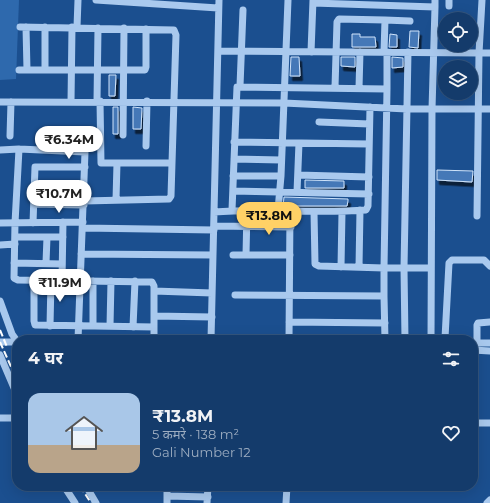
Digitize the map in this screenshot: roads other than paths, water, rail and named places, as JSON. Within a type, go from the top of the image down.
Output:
[{"type":"street","points":[[71,102],[78,0]]},
{"type":"street","points":[[96,0],[219,4],[211,335]]},
{"type":"street","points":[[278,210],[281,176],[288,0]]},
{"type":"street","points":[[477,216],[480,109],[479,53],[482,0]]},
{"type":"street","points":[[311,52],[313,1],[435,4],[432,109],[431,335]]},
{"type":"street","points":[[240,86],[243,10]]},
{"type":"street","points":[[335,87],[337,22],[339,19],[410,21]]},
{"type":"street","points":[[385,20],[387,89],[385,108],[385,335]]},
{"type":"street","points":[[27,70],[23,27],[124,28],[172,30],[176,32],[171,196],[169,199],[34,204]]},
{"type":"street","points":[[45,27],[45,70]]},
{"type":"street","points":[[98,28],[97,70],[100,161],[103,163],[172,164]]},
{"type":"street","points":[[123,135],[124,28]]},
{"type":"street","points":[[19,70],[146,69],[146,29]]},
{"type":"street","points":[[218,51],[490,53]]},
{"type":"street","points":[[359,88],[360,52]]},
{"type":"street","points":[[405,335],[404,268],[408,52]]},
{"type":"street","points":[[232,210],[236,88],[240,86],[387,89]]},
{"type":"street","points":[[146,146],[147,101]]},
{"type":"street","points":[[0,102],[147,101],[284,103],[407,109],[490,109]]},
{"type":"street","points":[[10,136],[11,102]]},
{"type":"street","points":[[214,212],[232,210],[342,212],[368,208],[370,107]]},
{"type":"street","points":[[319,122],[369,124]]},
{"type":"street","points":[[234,142],[369,144]]},
{"type":"street","points":[[297,192],[299,143]]},
{"type":"street","points":[[0,150],[19,149],[83,151],[85,154],[78,335]]},
{"type":"street","points":[[19,149],[14,237],[14,263],[16,279],[152,282],[154,284],[154,335]]},
{"type":"street","points":[[234,159],[281,160]]},
{"type":"street","points":[[116,200],[117,163]]},
{"type":"street","points":[[34,223],[35,167],[85,167]]},
{"type":"street","points":[[298,175],[369,176]]},
{"type":"street","points":[[234,176],[281,176]]},
{"type":"street","points":[[233,191],[369,194]]},
{"type":"street","points":[[246,255],[247,210]]},
{"type":"street","points":[[360,210],[360,267]]},
{"type":"street","points":[[289,335],[290,211]]},
{"type":"street","points":[[314,212],[315,264],[320,266],[431,268]]},
{"type":"street","points":[[341,266],[342,212]]},
{"type":"street","points":[[0,223],[63,222],[83,225],[214,228],[247,226],[291,227]]},
{"type":"street","points":[[62,280],[63,222]]},
{"type":"street","points":[[14,237],[63,237]]},
{"type":"street","points":[[46,263],[47,237]]},
{"type":"street","points":[[0,245],[14,244]]},
{"type":"street","points":[[82,254],[213,255]]},
{"type":"street","points":[[233,255],[290,255]]},
{"type":"street","points":[[445,335],[449,263],[452,260],[484,260],[490,266]]},
{"type":"street","points":[[14,263],[62,264]]},
{"type":"street","points":[[34,280],[34,323],[37,326],[110,326],[154,328]]},
{"type":"street","points":[[50,326],[51,280]]},
{"type":"street","points":[[93,281],[93,326]]},
{"type":"street","points":[[110,326],[111,281]]},
{"type":"street","points":[[133,327],[135,281]]},
{"type":"street","points":[[154,291],[212,292]]},
{"type":"street","points":[[235,294],[384,296]]},
{"type":"street","points":[[0,301],[13,335]]},
{"type":"street","points":[[154,316],[212,317]]},
{"type":"street","points":[[289,322],[385,323]]},
{"type":"street","points":[[476,335],[477,325],[480,322],[490,322]]},
{"type":"street","points":[[0,342],[12,342]]},
{"type":"street","points":[[478,343],[490,343]]},
{"type":"street","points":[[478,350],[490,351]]},
{"type":"street","points":[[0,355],[12,383]]},
{"type":"street","points":[[0,418],[12,418]]},
{"type":"street","points":[[478,423],[489,424]]},
{"type":"street","points":[[67,491],[75,503]]},
{"type":"street","points":[[89,491],[96,503]]},
{"type":"street","points":[[286,503],[287,491]]},
{"type":"street","points":[[167,500],[208,500]]},
{"type":"street","points":[[487,503],[490,500]]},
{"type":"railway","points":[[0,330],[7,347]]},
{"type":"railway","points":[[0,342],[12,369]]},
{"type":"railway","points":[[83,491],[91,503]]}]
